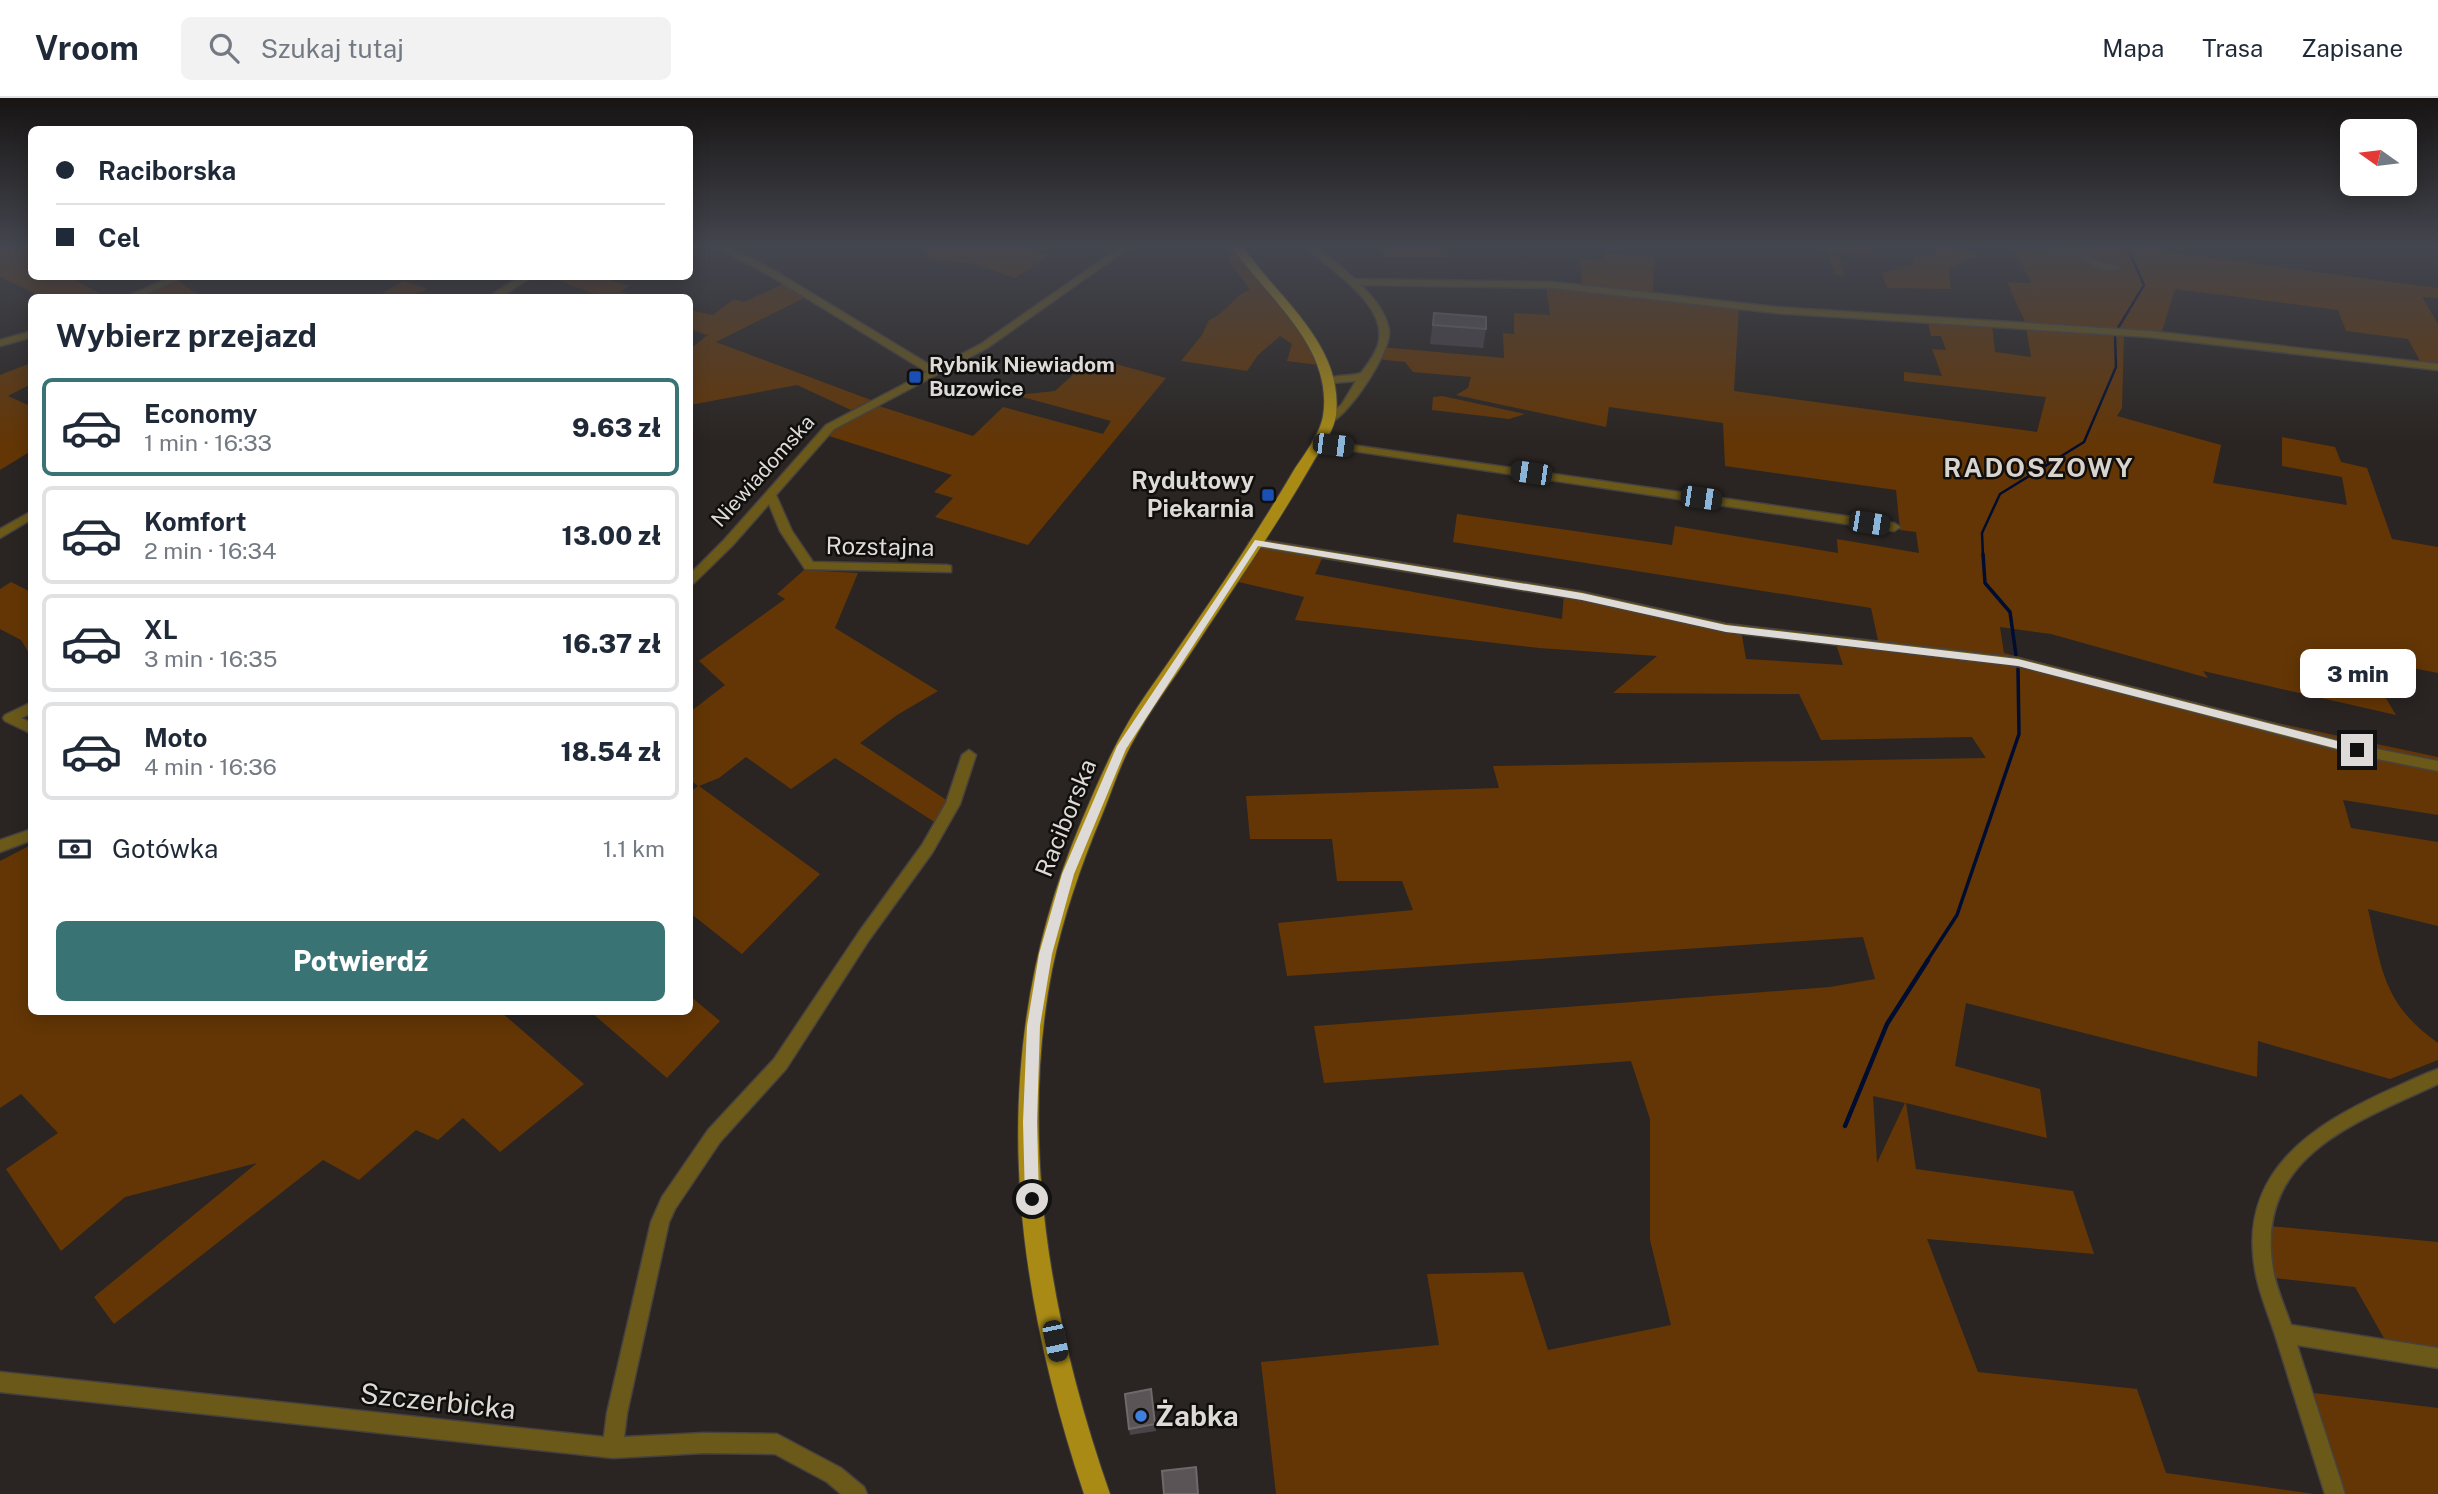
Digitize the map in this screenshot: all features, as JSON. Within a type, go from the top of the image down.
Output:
[{"type":"main road","name":"Raciborska","points":[[1097,1494],[1072,1419],[1047,1303],[1032,1199],[1032,1060],[1039,990],[1045,954],[1068,874],[1121,748],[1255,543],[1329,420],[1333,401],[1325,361],[1289,312]]},
{"type":"street","points":[[836,312],[934,372]]},
{"type":"street","name":"Niewiadomska","points":[[693,577],[830,427],[984,346],[1033,312]]},
{"type":"street","name":"Raciborska","points":[[1329,420],[1342,413],[1384,341],[1383,318],[1378,312]]},
{"type":"street","points":[[1805,312],[2149,334],[2438,367]]},
{"type":"street","points":[[0,343],[28,335]]},
{"type":"street","points":[[1330,380],[1350,380],[1366,375]]},
{"type":"street","points":[[1317,443],[1894,527]]},
{"type":"street","name":"Rozstajna","points":[[770,494],[786,531],[809,566],[947,569]]},
{"type":"street","points":[[0,534],[28,516]]},
{"type":"street","points":[[1255,543],[1582,596],[1726,628],[2018,662],[2357,750],[2438,766]]},
{"type":"street","points":[[28,709],[9,718],[28,727]]},
{"type":"street","points":[[613,1448],[617,1413],[660,1222],[668,1203],[714,1136],[780,1064],[864,936],[927,849],[953,804],[969,755]]},
{"type":"street","points":[[0,846],[28,836]]},
{"type":"street","points":[[2335,1494],[2264,1270],[2262,1235],[2266,1206],[2275,1185],[2303,1149],[2331,1129],[2438,1076]]},
{"type":"street","points":[[2286,1334],[2365,1349],[2438,1358]]},
{"type":"street","name":"Szczerbicka","points":[[0,1382],[613,1448],[704,1443],[777,1444],[834,1475],[857,1494]]},
{"type":"shaded area","points":[[693,312],[713,315],[717,312],[776,312],[716,342],[871,400],[851,410],[797,385],[693,404],[693,347],[710,333],[706,335],[693,330]]},
{"type":"shaded area","points":[[1285,312],[1303,335],[1319,365],[1287,361],[1292,344],[1280,336],[1258,355],[1247,371],[1181,361],[1202,335],[1209,320],[1221,313]]},
{"type":"shaded area","points":[[1550,312],[1739,312],[1734,391],[2037,432],[2046,397],[1904,381],[1904,372],[1942,376],[1932,349],[1946,350],[1941,336],[1931,336],[1928,322],[1992,325],[1995,352],[2031,357],[2021,312],[2168,312],[2161,335],[2124,336],[2122,408],[2117,416],[2221,445],[2213,483],[2347,505],[2342,477],[2282,466],[2282,437],[2335,447],[2341,462],[2367,468],[2392,539],[2438,547],[2438,673],[2367,659],[2388,687],[2378,685],[2396,715],[2203,671],[2208,678],[2051,634],[2000,627],[2004,653],[2263,720],[2438,757],[2438,815],[2343,800],[2351,828],[2438,842],[2438,926],[2368,909],[2382,968],[2395,1000],[2420,1029],[2438,1043],[2438,1060],[2390,1079],[2258,1041],[2257,1077],[1966,1003],[1955,1066],[2040,1089],[2047,1138],[1906,1103],[1916,1169],[2073,1191],[2094,1254],[1927,1239],[1978,1372],[2137,1389],[2166,1473],[2314,1494],[1276,1494],[1261,1362],[1439,1345],[1427,1274],[1523,1272],[1548,1350],[1671,1325],[1650,1240],[1650,1119],[1631,1061],[1324,1083],[1314,1026],[1830,987],[1875,979],[1863,937],[1287,976],[1278,923],[1413,910],[1402,881],[1337,881],[1332,839],[1250,839],[1246,796],[1499,788],[1493,766],[1986,758],[1972,737],[1821,740],[1799,694],[1613,693],[1657,656],[1539,648],[1295,620],[1304,597],[1230,580],[1255,543],[1325,552],[1315,574],[1562,619],[1564,593],[1741,630],[1746,659],[1843,665],[1835,641],[1879,645],[1871,608],[1453,542],[1457,514],[1672,545],[1675,526],[1838,553],[1837,539],[1919,553],[1916,532],[1900,530],[1896,490],[1725,466],[1723,423],[1609,407],[1606,427],[1456,395],[1468,388],[1471,377],[1413,372],[1405,362],[1376,359],[1381,347],[1504,358],[1503,333],[1514,334],[1514,313],[1550,315]],"holes":[[[1873,1096],[1905,1103],[1877,1163]]]},
{"type":"shaded area","points":[[2339,312],[2431,312],[2438,324],[2438,364],[2420,361],[2408,339],[2346,331]]},
{"type":"shaded area","points":[[1102,360],[1166,378],[1028,545],[935,517],[953,498],[934,492],[952,475],[826,435],[838,425],[879,406],[973,436],[1003,407],[1103,434],[1111,421],[1015,395],[1055,391],[1075,373]]},
{"type":"shaded area","points":[[28,364],[28,386],[8,396],[28,405],[28,453],[0,470],[0,375]]},
{"type":"shaded area","points":[[1442,396],[1525,414],[1509,419],[1432,410],[1433,397]]},
{"type":"shaded area","points":[[804,570],[858,573],[835,628],[938,691],[897,715],[860,743],[948,801],[936,823],[835,758],[791,789],[746,757],[719,778],[699,786],[820,874],[742,954],[693,915],[693,790],[698,786],[693,782],[693,710],[725,685],[699,661],[785,599],[777,594]]},
{"type":"shaded area","points":[[11,582],[28,590],[28,651],[21,640],[0,629],[0,589]]},
{"type":"shaded area","points":[[28,847],[28,1015],[504,1015],[584,1084],[500,1152],[463,1118],[438,1140],[416,1130],[359,1180],[323,1160],[114,1324],[94,1297],[257,1163],[125,1197],[61,1251],[6,1169],[58,1133],[21,1094],[0,1108],[0,861]]},
{"type":"shaded area","points":[[693,998],[720,1021],[667,1078],[594,1015],[693,1015]]},
{"type":"shaded area","points":[[2269,1226],[2438,1242],[2438,1351],[2389,1347],[2355,1287],[2275,1278],[2267,1246]]},
{"type":"shaded area","points":[[2314,1393],[2438,1408],[2438,1494],[2344,1494]]},
{"type":"building","points":[[1434,313],[1486,317],[1486,329],[1433,325]]},
{"type":"building","name":"Żabka","points":[[1151,1389],[1155,1424],[1129,1429],[1125,1394]]},
{"type":"building","points":[[1196,1467],[1198,1494],[1164,1494],[1162,1471]]},
{"type":"waterway","points":[[2118,328],[2128,312]]},
{"type":"waterway","points":[[1983,556],[1982,533],[2000,494],[2084,442],[2116,367],[2115,335]]},
{"type":"waterway","points":[[1983,554],[1985,583],[2010,612],[2016,655]]},
{"type":"waterway","points":[[1927,961],[1957,915],[2019,734],[2018,669]]},
{"type":"waterway","points":[[1845,1126],[1887,1024],[1928,960]]},
{"type":"place","name":"Rybnik Niewiadom Buzowice","points":[[915,377]]},
{"type":"place","name":"Rydułtowy Piekarnia","points":[[1268,495]]},
{"type":"place","name":"Żabka","points":[[1141,1416]]},
{"type":"district","name":"RADOSZOWY","points":[[2039,468]]},
{"type":"route","points":[[1032,1199],[1030,1122],[1033,1026],[1045,954],[1068,874],[1121,748],[1255,543],[1325,552],[1582,596],[1726,628],[1935,650],[2018,662],[2162,697],[2357,750]]}]
